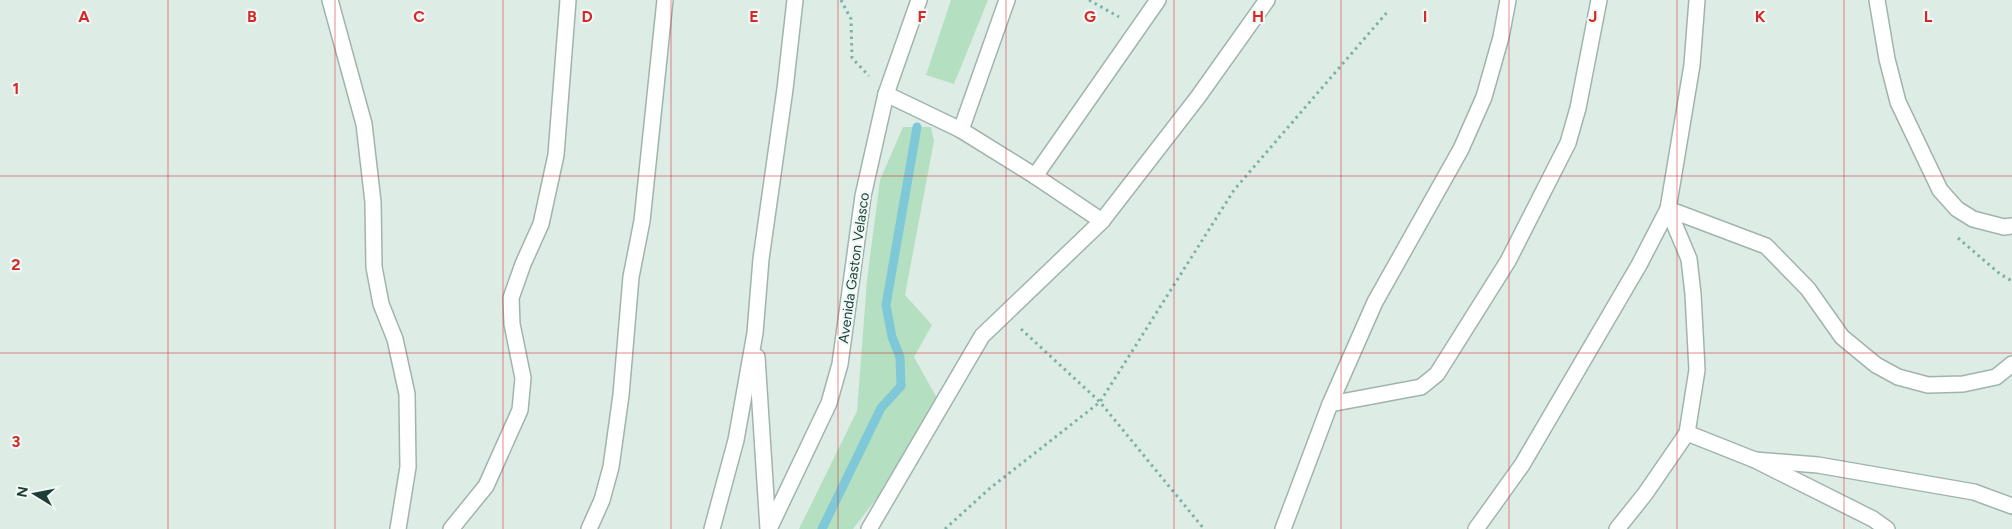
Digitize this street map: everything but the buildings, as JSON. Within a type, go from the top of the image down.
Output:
[{"type":"street","points":[[330,0],[364,124],[373,202],[374,267],[381,304],[395,339],[406,394],[408,467],[398,529]]},
{"type":"street","points":[[451,529],[486,486],[520,410],[523,378],[512,324],[511,298],[523,264],[541,224],[556,155],[568,0]]},
{"type":"street","points":[[589,529],[602,500],[611,467],[620,396],[631,277],[642,221],[665,0]]},
{"type":"street","points":[[712,529],[736,440],[755,333],[761,259],[785,89],[795,0]]},
{"type":"street","name":"Avenida Gaston Velasco","points":[[768,529],[829,403],[840,364],[863,196],[886,94],[919,0]]},
{"type":"street","points":[[961,130],[1007,0]]},
{"type":"street","points":[[1035,176],[1158,0]]},
{"type":"street","points":[[869,529],[982,336],[1102,221],[1198,97],[1267,0]]},
{"type":"street","points":[[1283,529],[1330,404],[1375,302],[1461,149],[1484,98],[1501,37],[1508,0]]},
{"type":"street","points":[[1330,404],[1421,386],[1437,374],[1508,262],[1568,143],[1578,108],[1599,0]]},
{"type":"street","points":[[1476,529],[1527,456],[1634,274],[1668,210],[1692,65],[1697,0]]},
{"type":"street","points":[[1877,0],[1887,59],[1898,102],[1940,190],[1957,209],[1973,219],[2004,227],[2012,226]]},
{"type":"street","points":[[886,94],[961,130],[1102,221]]},
{"type":"street","points":[[1668,210],[1766,246],[1808,289],[1842,337],[1876,365],[1898,377],[1928,385],[1963,384],[1996,377],[2012,364]]},
{"type":"street","points":[[1617,529],[1645,494],[1687,433],[1696,370],[1693,294],[1689,259],[1668,210]]},
{"type":"street","points":[[755,333],[768,529]]},
{"type":"street","points":[[1687,433],[1755,460],[1873,519],[1887,529]]},
{"type":"street","points":[[1755,460],[1818,465],[1974,492],[2012,506]]},
{"type":"path","points":[[842,0],[851,20],[852,58],[886,94]]},
{"type":"path","points":[[1089,0],[1139,28]]},
{"type":"path","points":[[945,529],[989,488],[1100,402],[1234,190],[1389,10]]},
{"type":"path","points":[[1957,209],[1956,235],[2000,274],[2012,281]]},
{"type":"path","points":[[1004,313],[1100,402],[1204,529]]},
{"type":"green space","points":[[951,0],[988,0],[954,84],[926,75]]},
{"type":"green space","points":[[903,127],[931,127],[934,141],[905,295],[932,325],[914,357],[943,409],[853,529],[799,529],[857,411],[867,280],[880,180]]},
{"type":"waterway","points":[[822,529],[881,408],[901,386],[900,357],[892,337],[886,305],[917,127]]}]
